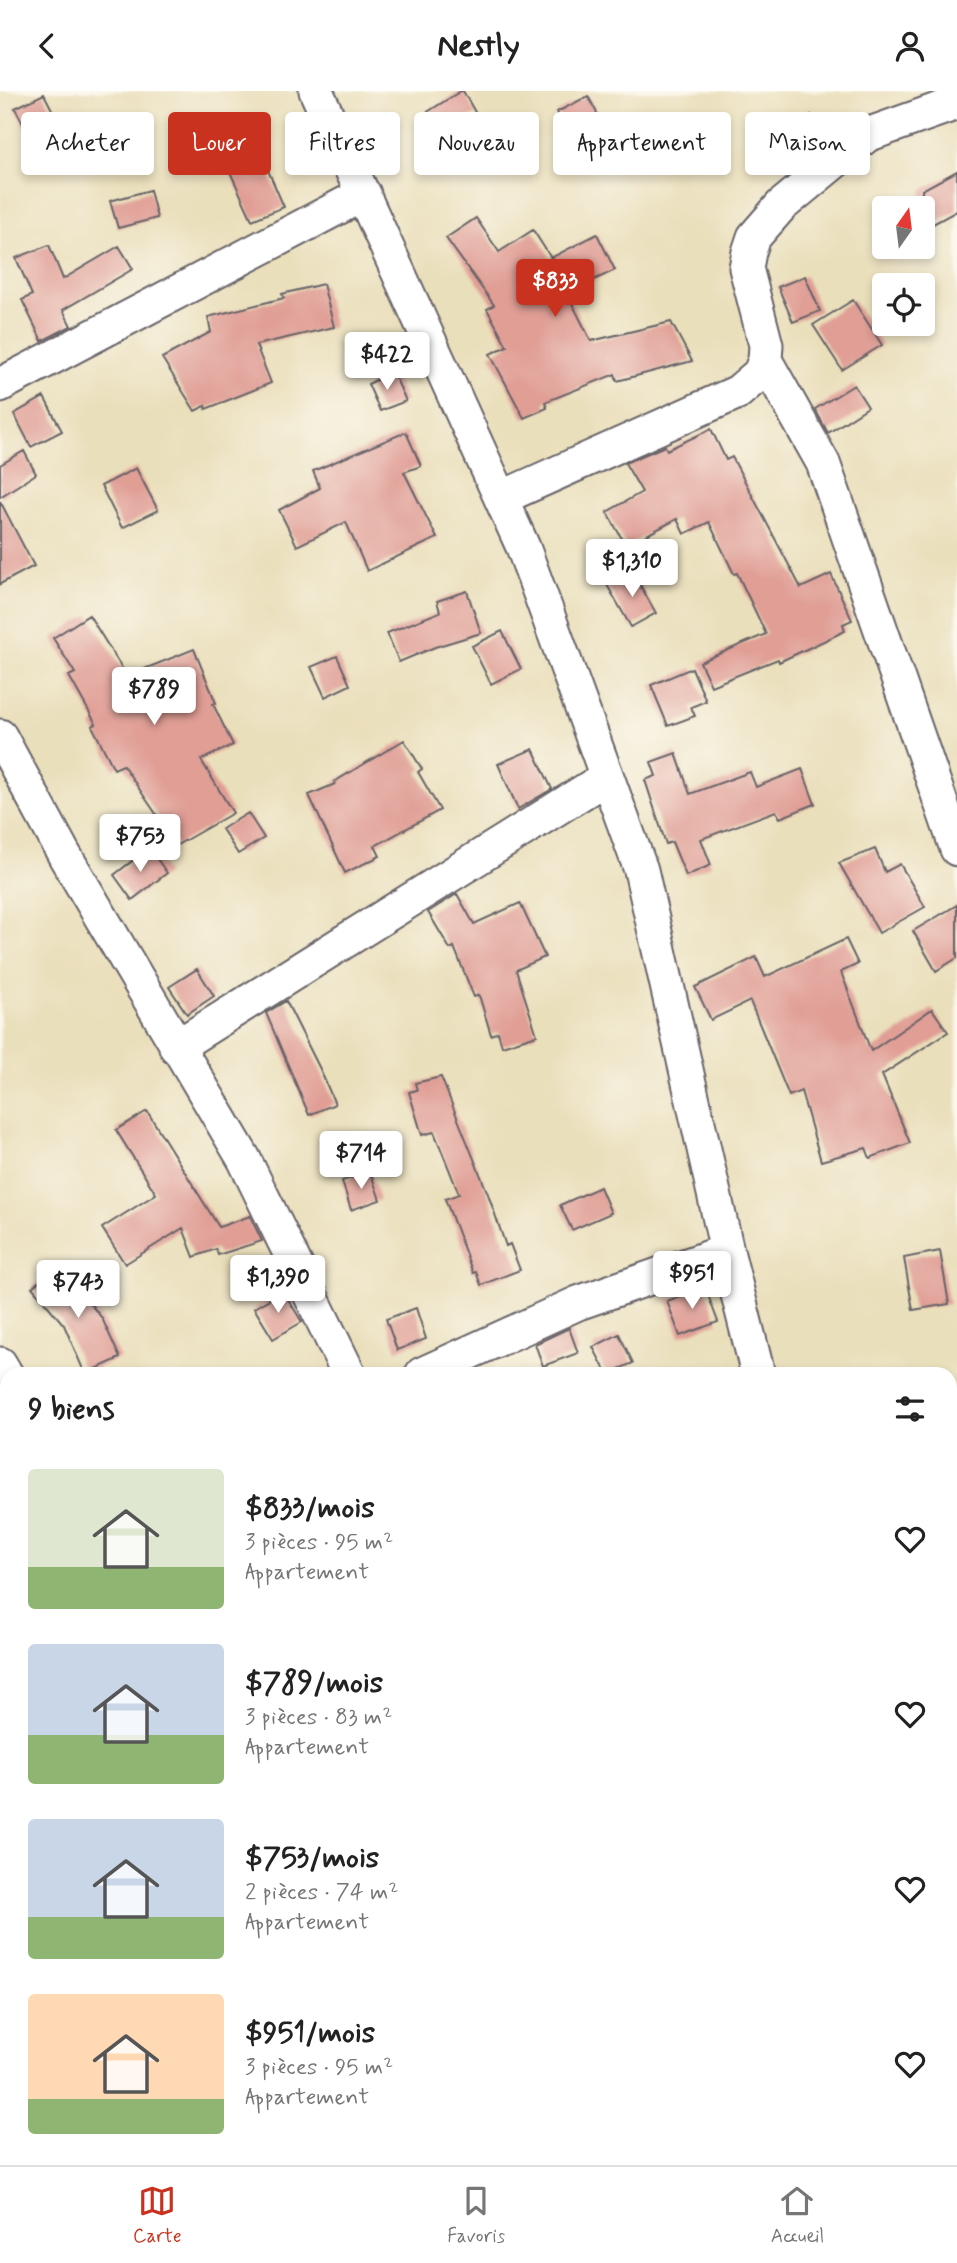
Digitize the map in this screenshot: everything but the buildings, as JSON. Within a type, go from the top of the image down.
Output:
[{"type":"street","points":[[316,91],[523,547],[641,870],[727,1251],[756,1367]]},
{"type":"street","points":[[501,498],[738,392],[760,373],[765,360],[766,345],[746,268],[754,237],[781,206],[867,135],[957,103]]},
{"type":"street","points":[[0,385],[364,194]]},
{"type":"street","points":[[765,360],[823,463],[957,849]]},
{"type":"street","points":[[0,736],[65,856],[244,1159],[346,1367]]},
{"type":"street","points":[[176,1047],[607,777]]},
{"type":"street","points":[[437,1367],[578,1303],[727,1251]]}]
